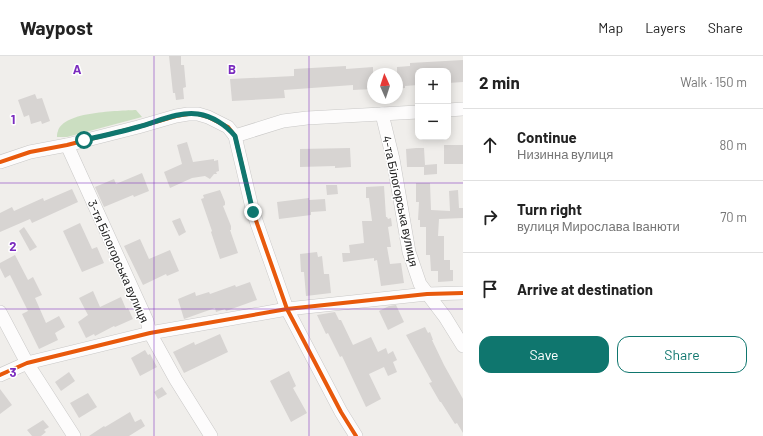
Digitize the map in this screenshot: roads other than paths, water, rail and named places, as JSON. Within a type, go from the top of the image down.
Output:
[{"type":"street","points":[[451,110],[463,109]]},
{"type":"street","points":[[235,136],[283,121],[307,118],[415,112]]},
{"type":"street","points":[[0,162],[30,152],[67,145],[176,116],[198,114],[208,117],[228,127],[235,136],[253,212],[287,309],[341,412],[356,436]]},
{"type":"street","name":"4-та Білогорська вулиця","points":[[382,114],[393,159],[409,252],[420,284],[426,294],[445,317],[463,346]]},
{"type":"street","name":"3-тя Білогорська вулиця","points":[[67,145],[147,321],[150,334],[208,435]]},
{"type":"street","points":[[0,375],[27,364],[150,334],[287,309],[426,294],[463,293]]},
{"type":"street","points":[[0,312],[27,364],[74,436]]}]
